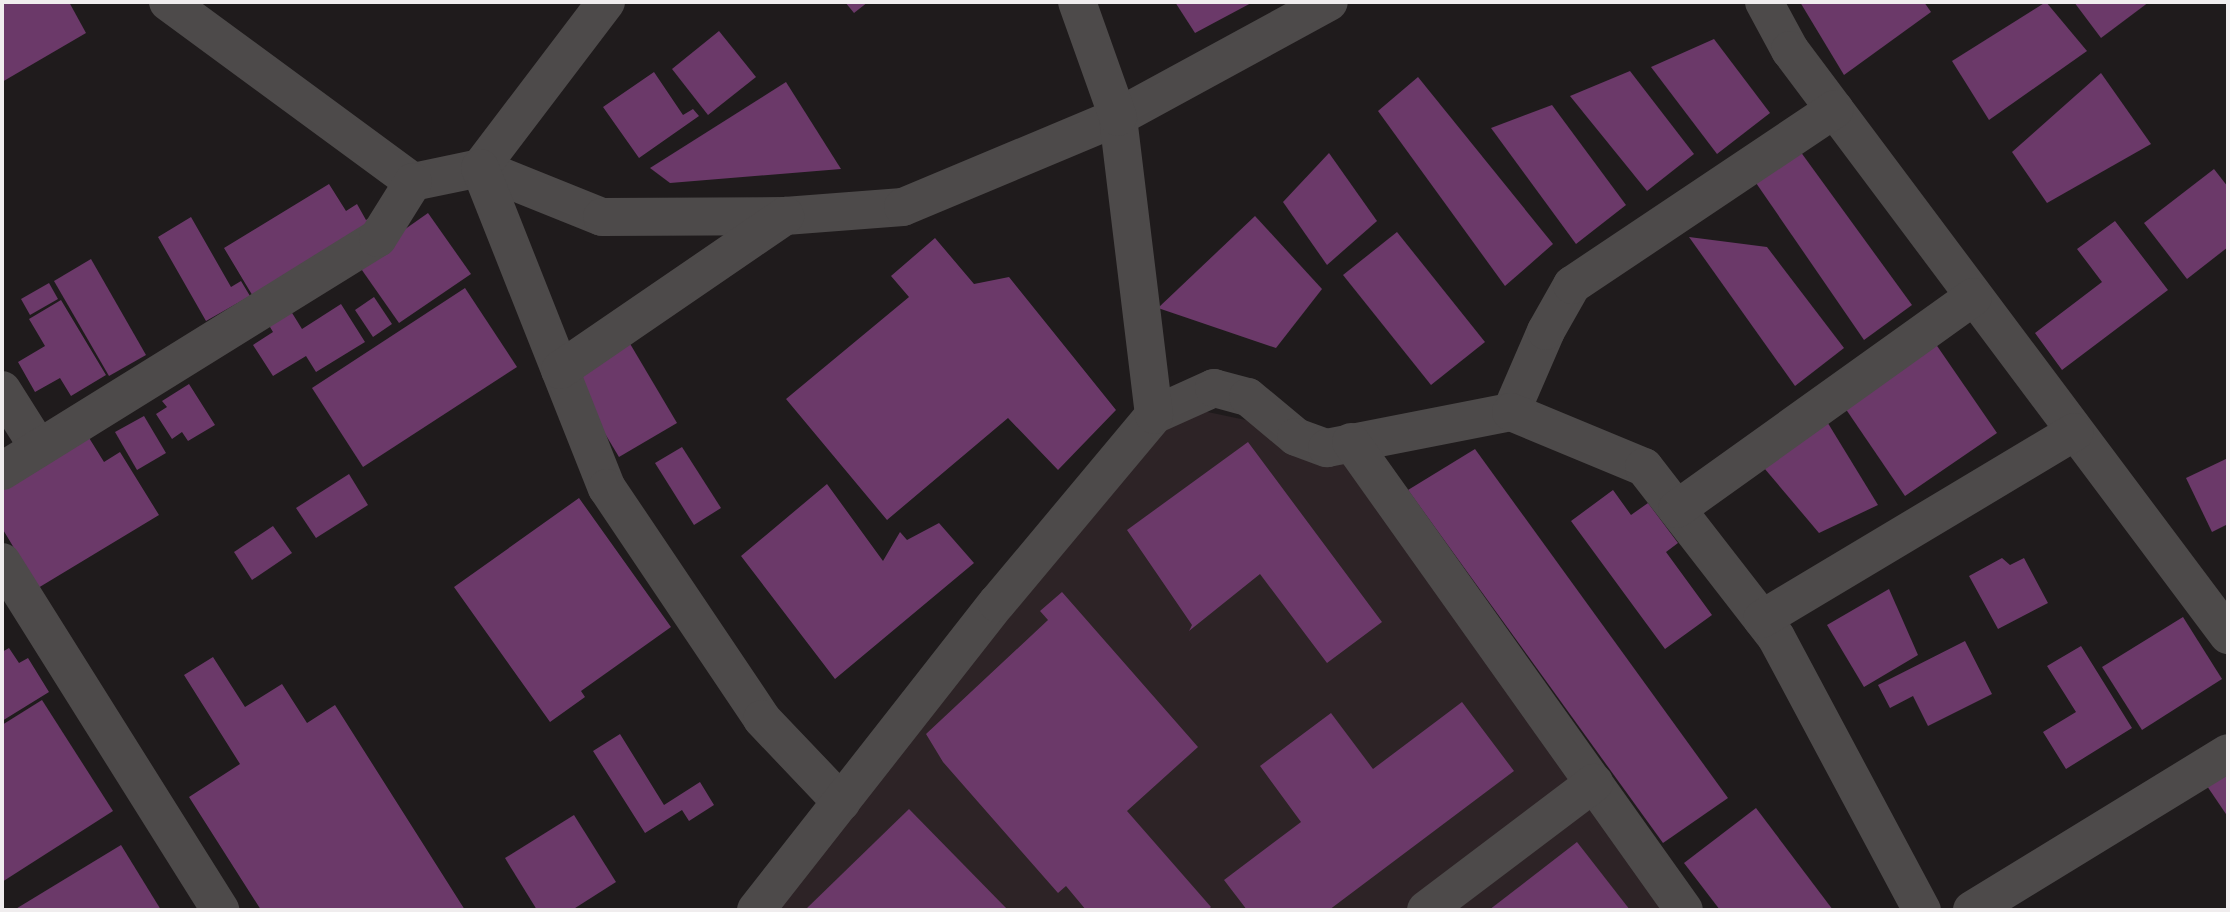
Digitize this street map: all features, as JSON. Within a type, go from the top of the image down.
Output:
[{"type":"street","points":[[168,2],[413,182]]},
{"type":"street","points":[[480,168],[606,2]]},
{"type":"street","points":[[1077,2],[1118,117],[1154,415]]},
{"type":"street","points":[[2,471],[378,238],[413,182],[480,168],[602,217],[785,216],[903,207],[1118,117],[1329,2]]},
{"type":"street","points":[[1764,2],[1790,50],[2228,635]]},
{"type":"street","points":[[1511,412],[1546,331],[1572,285],[1835,109]]},
{"type":"street","points":[[480,168],[607,488],[762,719],[841,802]]},
{"type":"street","points":[[560,370],[785,216]]},
{"type":"street","points":[[1677,509],[1973,297]]},
{"type":"street","points":[[756,910],[1154,415],[1214,388],[1248,397],[1296,437],[1327,448],[1511,412],[1644,467],[1762,619],[1922,910]]},
{"type":"street","points":[[2,390],[38,447]]},
{"type":"street","points":[[1762,619],[2074,432]]},
{"type":"street","points":[[1351,442],[1684,910]]},
{"type":"street","points":[[2,562],[220,910]]},
{"type":"street","points":[[1972,910],[2228,753]]},
{"type":"street","points":[[1426,910],[1594,783]]},
{"type":"shaded area","points":[[1179,406],[1351,442],[1684,910],[761,910]]},
{"type":"building","points":[[2,2],[69,2],[86,33],[2,82]]},
{"type":"building","points":[[845,2],[868,2],[854,13]]},
{"type":"building","points":[[1175,2],[1253,2],[1195,33]]},
{"type":"building","points":[[1800,2],[1924,2],[1931,12],[1844,75]]},
{"type":"building","points":[[2046,2],[2087,51],[1989,120],[1952,61]]},
{"type":"building","points":[[2074,2],[2149,2],[2101,38]]},
{"type":"building","points":[[719,31],[756,77],[708,115],[672,69]]},
{"type":"building","points":[[1714,39],[1770,113],[1717,154],[1651,67]]},
{"type":"building","points":[[1630,71],[1694,154],[1647,191],[1570,96]]},
{"type":"building","points":[[654,72],[683,115],[693,109],[699,116],[639,158],[603,107]]},
{"type":"building","points":[[2101,73],[2151,144],[2047,203],[2012,152]]},
{"type":"building","points":[[1418,77],[1553,244],[1505,286],[1378,111]]},
{"type":"building","points":[[786,82],[841,169],[670,183],[650,168]]},
{"type":"building","points":[[1552,105],[1626,205],[1576,244],[1491,128]]},
{"type":"building","points":[[1800,151],[1912,305],[1864,340],[1754,180]]},
{"type":"building","points":[[1329,153],[1377,221],[1327,265],[1283,202]]},
{"type":"building","points":[[2214,169],[2228,187],[2228,247],[2187,279],[2144,223]]},
{"type":"building","points":[[329,184],[346,211],[357,204],[366,220],[381,210],[386,218],[254,298],[224,248]]},
{"type":"building","points":[[428,213],[471,274],[399,323],[357,263]]},
{"type":"building","points":[[1255,216],[1322,289],[1276,348],[1158,308]]},
{"type":"building","points":[[191,217],[231,287],[241,281],[250,296],[206,321],[158,237]]},
{"type":"building","points":[[2115,221],[2168,290],[2062,370],[2035,333],[2102,282],[2077,249]]},
{"type":"building","points":[[1397,232],[1485,342],[1431,385],[1343,275]]},
{"type":"building","points":[[1689,237],[1767,247],[1844,348],[1795,386]]},
{"type":"building","points":[[935,238],[974,284],[1009,277],[1116,410],[1058,470],[1008,418],[887,520],[786,399],[909,297],[891,276]]},
{"type":"building","points":[[91,259],[146,355],[109,376],[54,281]]},
{"type":"building","points":[[49,283],[58,299],[30,315],[21,299]]},
{"type":"building","points":[[465,288],[517,367],[363,467],[312,388]]},
{"type":"building","points":[[374,297],[392,324],[373,337],[355,310]]},
{"type":"building","points":[[61,300],[106,375],[71,396],[60,378],[35,392],[18,362],[45,346],[29,319]]},
{"type":"building","points":[[341,304],[365,342],[316,372],[306,356],[273,376],[253,345],[273,332],[267,322],[289,308],[302,329]]},
{"type":"building","points":[[1933,340],[1997,433],[1905,496],[1841,402]]},
{"type":"building","points":[[629,342],[677,423],[619,457],[571,377]]},
{"type":"building","points":[[189,384],[215,425],[188,441],[182,432],[172,439],[156,414],[167,407],[162,401]]},
{"type":"building","points":[[144,416],[166,453],[137,470],[115,432]]},
{"type":"building","points":[[1826,420],[1878,505],[1819,533],[1759,462]]},
{"type":"building","points":[[86,433],[104,462],[120,452],[159,515],[38,588],[2,528],[2,485]]},
{"type":"building","points":[[1248,442],[1382,622],[1327,663],[1260,574],[1189,631],[1192,625],[1127,530]]},
{"type":"building","points":[[682,447],[721,508],[694,525],[655,463]]},
{"type":"building","points":[[1475,449],[1728,798],[1663,843],[1408,490]]},
{"type":"building","points":[[2228,458],[2228,524],[2212,532],[2186,478]]},
{"type":"building","points":[[349,474],[368,505],[316,538],[296,508]]},
{"type":"building","points":[[827,484],[883,561],[900,532],[907,540],[939,523],[974,563],[835,679],[741,556]]},
{"type":"building","points":[[1613,490],[1631,515],[1648,503],[1678,543],[1666,552],[1712,615],[1665,649],[1571,521]]},
{"type":"building","points":[[579,498],[671,627],[581,691],[585,697],[550,722],[454,587]]},
{"type":"building","points":[[273,526],[292,553],[252,580],[234,552]]},
{"type":"building","points":[[2002,558],[2010,565],[2024,558],[2048,603],[1998,629],[1969,576]]},
{"type":"building","points":[[1889,589],[1918,655],[1864,687],[1827,625]]},
{"type":"building","points":[[1062,592],[1198,747],[1127,811],[1211,907],[1208,910],[1086,910],[1066,886],[1058,893],[943,762],[926,734],[1048,620],[1040,611]]},
{"type":"building","points":[[2183,617],[2222,679],[2142,730],[2102,667]]},
{"type":"building","points":[[1965,641],[1992,694],[1928,726],[1913,696],[1890,708],[1878,685]]},
{"type":"building","points":[[2081,646],[2132,728],[2066,769],[2043,732],[2076,712],[2047,666]]},
{"type":"building","points":[[9,648],[19,663],[28,658],[49,692],[2,721],[2,652]]},
{"type":"building","points":[[213,657],[245,707],[282,684],[307,723],[335,705],[465,910],[261,910],[189,797],[240,764],[184,675]]},
{"type":"building","points":[[42,700],[113,811],[2,882],[2,725]]},
{"type":"building","points":[[1462,702],[1514,771],[1329,910],[1247,910],[1224,880],[1301,822],[1260,766],[1331,713],[1373,769]]},
{"type":"building","points":[[620,734],[664,805],[700,782],[714,805],[689,821],[682,810],[645,833],[593,751]]},
{"type":"building","points":[[2228,772],[2228,817],[2207,786]]},
{"type":"building","points":[[1756,808],[1833,910],[1720,910],[1684,863]]},
{"type":"building","points":[[909,809],[1008,910],[805,910]]},
{"type":"building","points":[[574,815],[616,882],[572,910],[537,910],[505,858]]},
{"type":"building","points":[[1577,842],[1630,910],[1489,910]]},
{"type":"building","points":[[121,845],[161,910],[14,910]]}]
